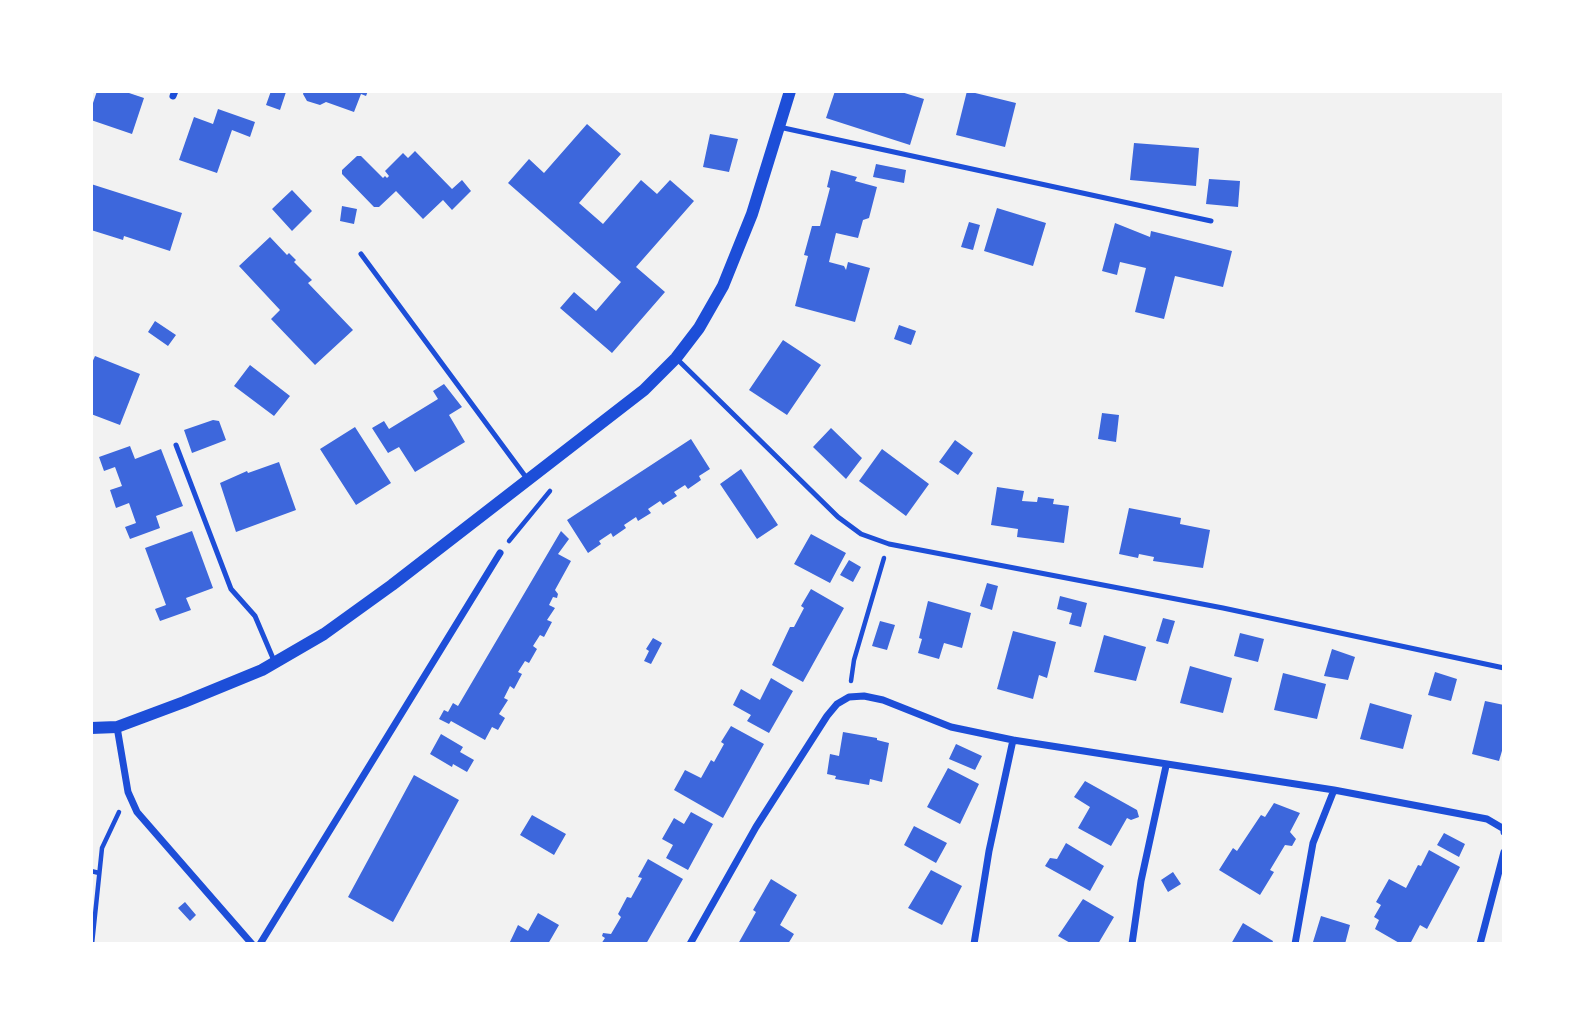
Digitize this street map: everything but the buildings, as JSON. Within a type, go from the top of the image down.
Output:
[{"type":"street","points":[[91,728],[117,727],[184,702],[275,663],[324,634],[644,390],[676,358],[699,328],[723,286],[752,215],[790,91]]},
{"type":"street","points":[[260,944],[500,553]]},
{"type":"street","points":[[690,944],[755,827],[827,716],[837,704],[849,697],[864,696],[883,700],[951,727],[1013,740],[1166,766],[1334,790],[1487,819],[1504,829],[1504,832]]},
{"type":"street","points":[[117,727],[128,792],[137,812],[252,944]]},
{"type":"street","points":[[974,944],[989,851],[1013,740]]},
{"type":"street","points":[[1132,944],[1141,881],[1166,766]]},
{"type":"street","points":[[1295,944],[1312,844],[1334,790]]},
{"type":"street","points":[[1480,944],[1504,852]]},
{"type":"lane","points":[[779,127],[1211,221]]},
{"type":"lane","points":[[361,254],[528,481]]},
{"type":"lane","points":[[676,358],[838,517],[861,534],[889,544],[1223,608],[1504,668]]},
{"type":"lane","points":[[176,445],[231,589],[255,616],[275,663]]},
{"type":"path","points":[[849,697],[854,660],[889,544]]},
{"type":"path","points":[[92,944],[102,848],[128,792]]},
{"type":"path","points":[[91,871],[99,873]]}]
